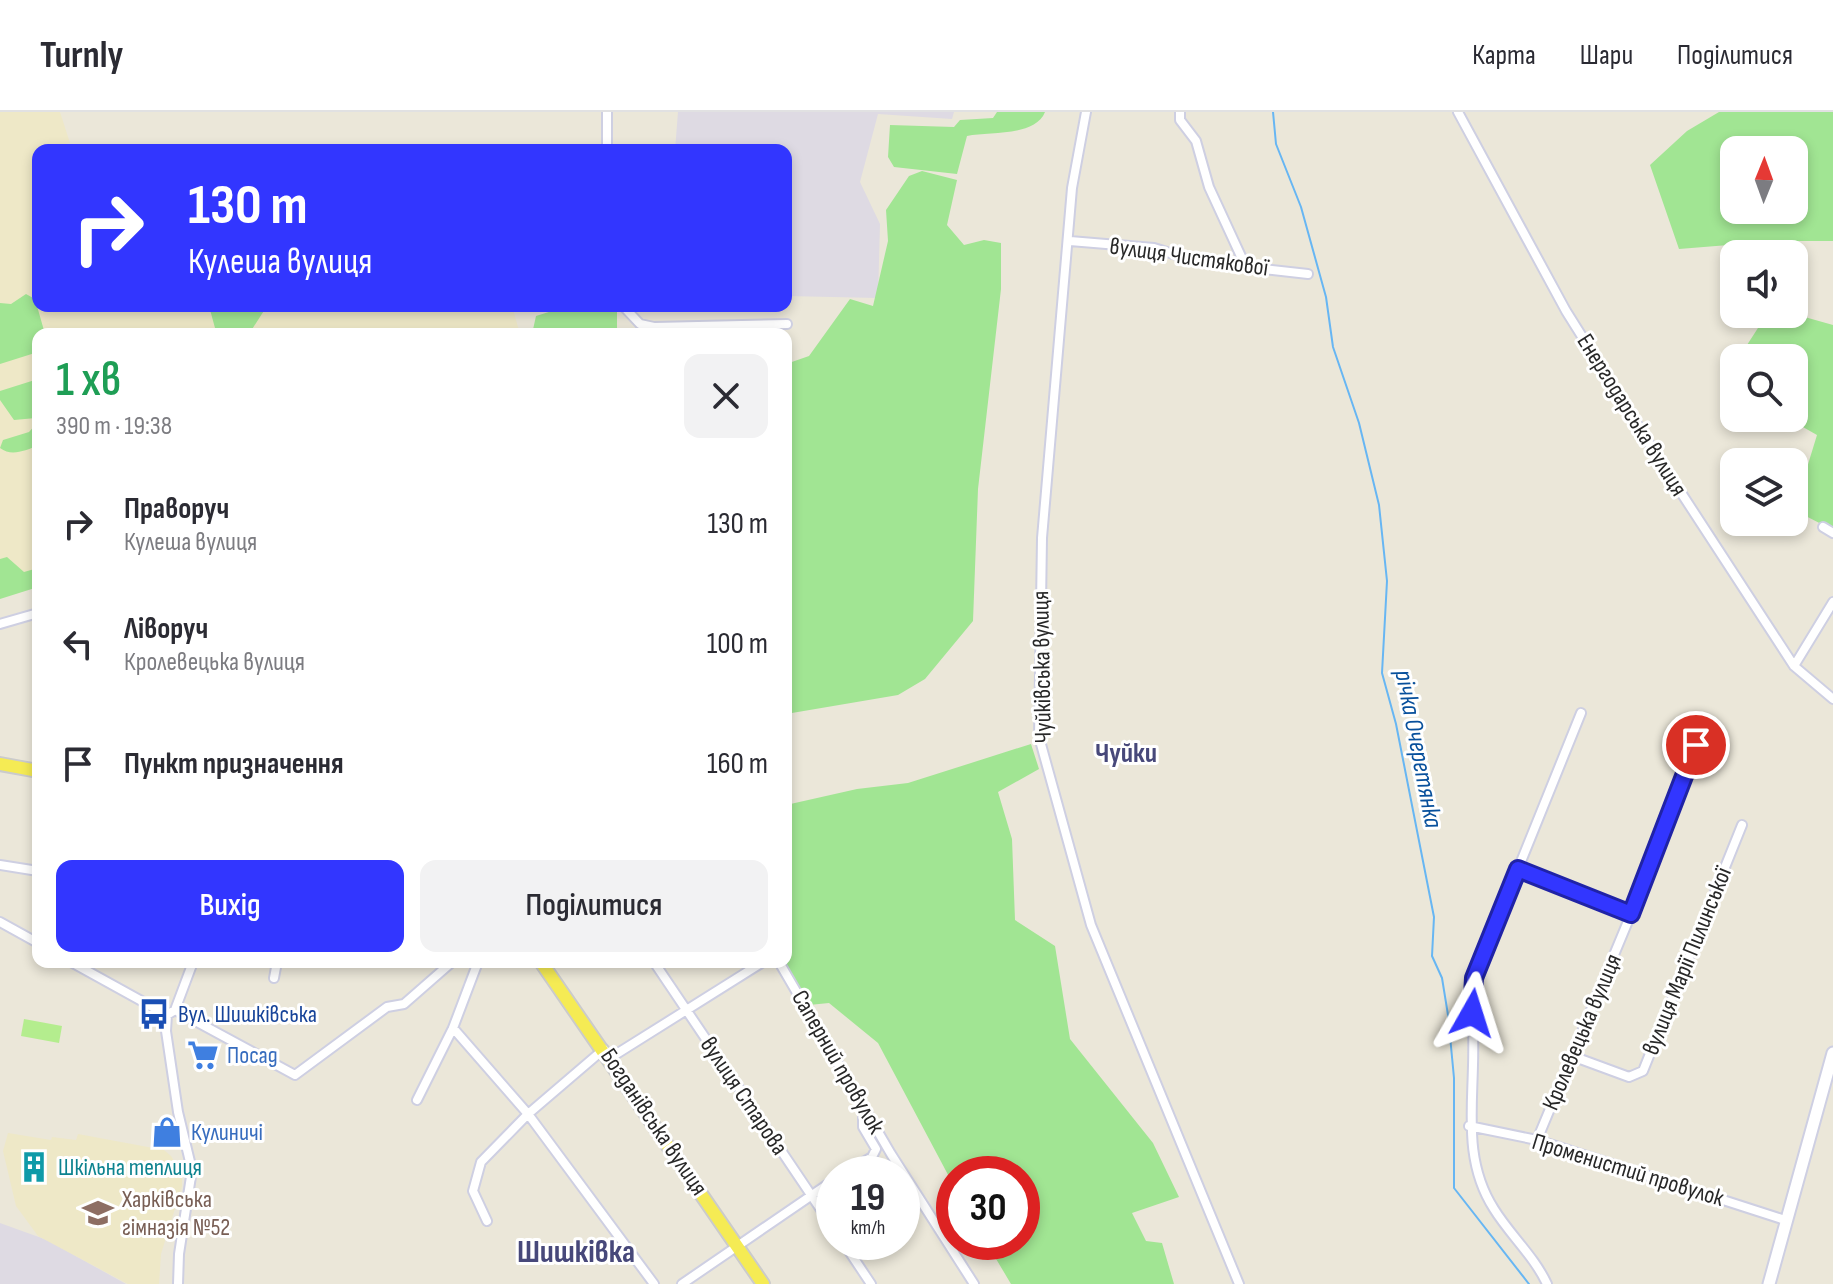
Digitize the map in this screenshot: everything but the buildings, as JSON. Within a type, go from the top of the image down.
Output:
[{"type":"main road","points":[[0,764],[32,770]]},
{"type":"main road","name":"Богданівська вулиця","points":[[545,968],[607,1053],[763,1284]]},
{"type":"main road","points":[[1769,1284],[1833,1053]]},
{"type":"street","points":[[607,112],[607,144]]},
{"type":"street","name":"Чуйківська вулиця","points":[[1086,112],[1072,188],[1070,241],[1042,538],[1039,737],[1091,925],[1239,1284]]},
{"type":"street","points":[[1180,112],[1180,120],[1196,141],[1209,187],[1245,265]]},
{"type":"street","name":"Енергодарська вулиця","points":[[1458,112],[1462,125],[1566,311],[1794,666],[1833,699]]},
{"type":"street","name":"вулиця Чистякової","points":[[1070,241],[1154,248],[1199,262],[1308,274]]},
{"type":"street","points":[[629,312],[640,324],[654,327],[787,324]]},
{"type":"street","points":[[1823,527],[1833,533]]},
{"type":"street","points":[[1794,666],[1833,602]]},
{"type":"street","points":[[0,624],[32,615]]},
{"type":"street","points":[[1547,1284],[1493,1208],[1479,1180],[1469,1126],[1474,978],[1581,713]]},
{"type":"street","name":"Кролевецька вулиця","points":[[1537,1140],[1631,914],[1696,745]]},
{"type":"street","name":"вулиця Марії Пилинської","points":[[1572,1056],[1629,1077],[1643,1071],[1742,825]]},
{"type":"street","points":[[0,865],[32,870]]},
{"type":"street","points":[[1518,869],[1631,914]]},
{"type":"street","points":[[0,922],[32,940]]},
{"type":"street","points":[[83,968],[295,1075],[387,1007],[404,1004],[445,968]]},
{"type":"street","points":[[178,1284],[179,1254],[192,1170],[178,1112],[166,1031],[190,968]]},
{"type":"street","points":[[274,978],[276,968]]},
{"type":"street","points":[[417,1100],[453,1028],[476,968]]},
{"type":"street","name":"вулиця Старова","points":[[658,968],[816,1204]]},
{"type":"street","points":[[487,1221],[473,1191],[475,1176],[481,1162],[528,1114],[590,1057],[607,1053],[686,1010],[753,968]]},
{"type":"street","name":"Саперний провулок","points":[[782,968],[868,1115],[974,1284]]},
{"type":"street","points":[[453,1028],[528,1114],[654,1284]]},
{"type":"street","points":[[868,1115],[863,1118],[863,1127],[876,1149],[872,1156]]},
{"type":"street","name":"Променистий провулок","points":[[1469,1126],[1537,1140],[1785,1220]]},
{"type":"street","points":[[682,1284],[816,1191]]},
{"type":"street","points":[[855,1260],[871,1284]]},
{"type":"shaded area","points":[[0,112],[60,112],[70,143],[32,144],[32,312],[514,312],[518,328],[32,328],[32,589],[0,598]]},
{"type":"shaded area","points":[[678,112],[954,112],[952,119],[878,114],[860,182],[880,224],[878,298],[792,296],[792,144],[675,144]]},
{"type":"shaded area","name":"Харківська гімназія №52","points":[[8,1133],[51,1140],[52,1137],[76,1140],[78,1134],[164,1150],[171,1156],[182,1174],[182,1186],[161,1254],[159,1284],[128,1284],[38,1236],[16,1206],[3,1151]]},
{"type":"shaded area","points":[[0,1223],[47,1240],[126,1284],[0,1284]]},
{"type":"green space","points":[[997,112],[1045,112],[1032,126],[1011,132],[967,136],[957,174],[894,167],[888,157],[890,125],[954,127],[960,120],[993,118]]},
{"type":"green space","points":[[1719,112],[1833,112],[1833,241],[1720,240],[1720,246],[1679,249],[1650,165],[1687,131]]},
{"type":"green space","points":[[922,171],[957,180],[947,225],[964,245],[984,240],[1001,243],[1001,289],[978,489],[973,621],[925,679],[898,695],[792,713],[792,362],[809,356],[850,299],[873,306],[888,241],[886,210],[909,176]]},
{"type":"green space","points":[[26,294],[32,297],[32,312],[39,312],[43,328],[32,328],[32,354],[0,364],[0,303],[11,304]]},
{"type":"green space","points":[[211,312],[263,312],[253,328],[215,328]]},
{"type":"green space","points":[[549,312],[617,312],[617,328],[533,328],[536,316]]},
{"type":"green space","points":[[1808,318],[1833,325],[1833,530],[1808,517],[1808,464],[1817,435],[1808,430],[1808,344],[1748,344],[1758,328],[1808,328]]},
{"type":"green space","points":[[32,381],[32,418],[14,420],[0,400],[0,391]]},
{"type":"green space","points":[[32,429],[32,448],[14,452],[0,448],[3,440]]},
{"type":"green space","points":[[7,557],[24,572],[32,570],[32,589],[0,599],[0,559]]},
{"type":"green space","points":[[1031,744],[1039,769],[998,792],[1012,839],[1015,920],[1055,946],[1070,1039],[1153,1143],[1179,1197],[1132,1213],[1146,1241],[1162,1243],[1174,1284],[1011,1284],[997,1260],[1040,1260],[1040,1156],[938,1156],[878,1043],[829,1003],[809,1005],[787,968],[792,968],[792,804],[857,789],[908,783]]},
{"type":"green space","points":[[24,1019],[62,1026],[59,1043],[21,1036]]},
{"type":"waterway","name":"річка Очеретянка","points":[[1273,112],[1276,144],[1301,207],[1326,297],[1333,347],[1359,423],[1379,505],[1387,581],[1382,673],[1396,724],[1434,917],[1432,956],[1442,978],[1448,1015],[1454,1078],[1454,1188],[1529,1284]]},
{"type":"place","name":"Вул. Шишківська","points":[[154,1014]]},
{"type":"place","name":"Посад","points":[[203,1055]]},
{"type":"place","name":"Кулиничі","points":[[167,1132]]},
{"type":"place","name":"Шкільна теплиця","points":[[34,1167]]},
{"type":"place","name":"Харківська гімназія №52","points":[[98,1213]]},
{"type":"district","name":"Чуйки","points":[[1126,753]]},
{"type":"district","name":"Шишківка","points":[[576,1252]]},
{"type":"route","points":[[1472,1013],[1474,978],[1518,869],[1631,914],[1696,745]]}]
